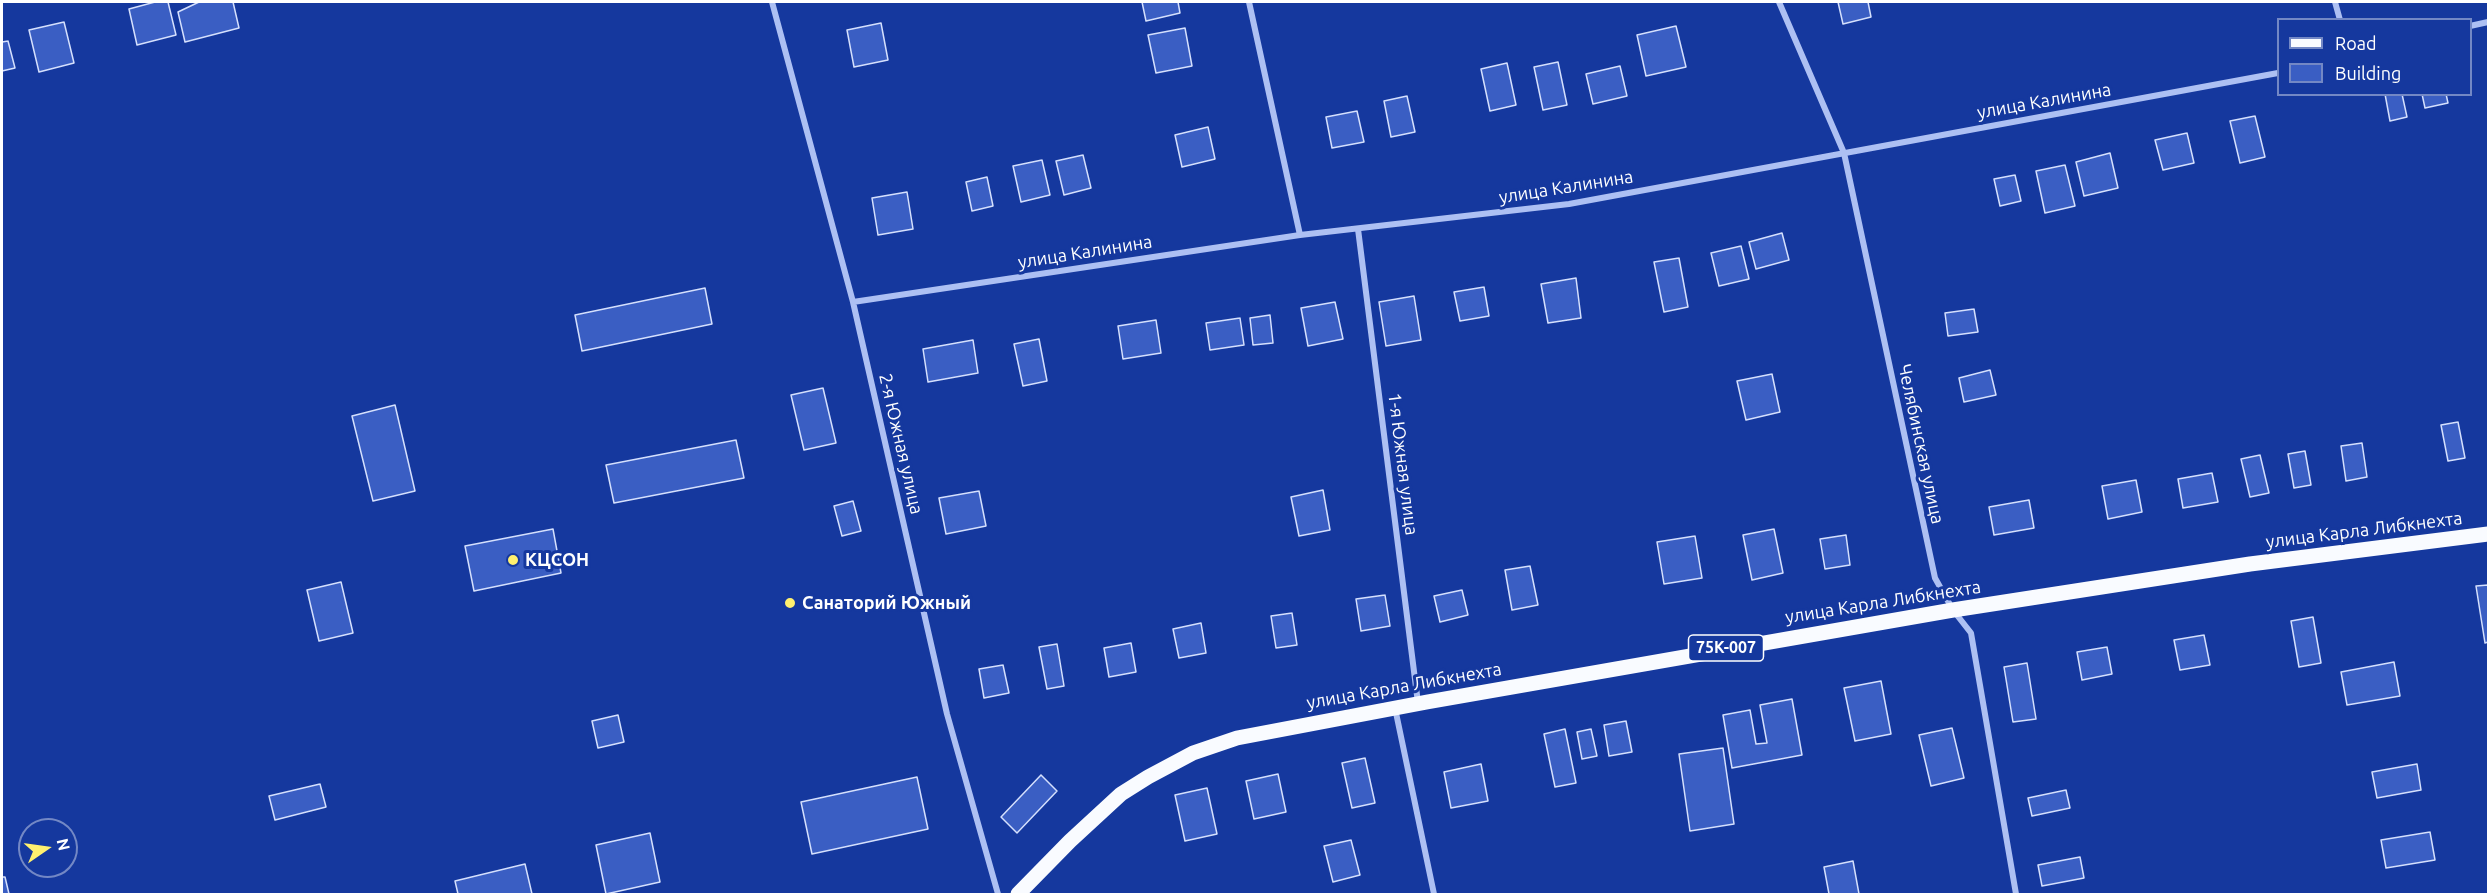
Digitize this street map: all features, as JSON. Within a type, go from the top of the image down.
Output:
[{"type":"main road","name":"улица Карла Либкнехта","points":[[1018,894],[1070,841],[1121,794],[1193,753],[1237,738],[1395,707],[1953,610],[2250,564],[2488,534]]},
{"type":"street","name":"2-я Южная улица","points":[[772,2],[853,302],[947,714],[998,894]]},
{"type":"street","points":[[1249,2],[1300,235]]},
{"type":"street","name":"Челябинская улица","points":[[1779,2],[1844,153],[1935,578],[1953,610],[1971,633],[2016,894]]},
{"type":"street","points":[[2335,2],[2339,18]]},
{"type":"street","points":[[2472,26],[2488,22]]},
{"type":"street","name":"улица Калинина","points":[[853,302],[1300,235],[1569,204],[2277,73]]},
{"type":"street","name":"1-я Южная улица","points":[[1358,229],[1418,703]]},
{"type":"street","points":[[1395,707],[1434,894]]},
{"type":"building","points":[[155,2],[168,2],[176,35],[137,45],[129,9]]},
{"type":"building","points":[[199,2],[233,2],[239,28],[185,42],[178,12]]},
{"type":"building","points":[[1142,2],[1178,2],[1180,13],[1146,21]]},
{"type":"building","points":[[1838,2],[1868,2],[1871,17],[1843,24]]},
{"type":"building","points":[[64,22],[74,63],[39,72],[29,30]]},
{"type":"building","points":[[881,23],[888,60],[854,67],[847,30]]},
{"type":"building","points":[[1676,26],[1686,67],[1646,76],[1637,35]]},
{"type":"building","points":[[1185,28],[1192,66],[1156,73],[1148,35]]},
{"type":"building","points":[[8,41],[15,68],[2,71],[2,42]]},
{"type":"building","points":[[1558,62],[1567,105],[1543,110],[1534,67]]},
{"type":"building","points":[[1507,63],[1516,105],[1490,111],[1481,69]]},
{"type":"building","points":[[1620,66],[1627,96],[1593,104],[1586,74]]},
{"type":"building","points":[[1407,96],[1415,132],[1391,137],[1384,101]]},
{"type":"building","points":[[2385,96],[2402,96],[2407,117],[2390,121]]},
{"type":"building","points":[[2422,96],[2446,96],[2448,103],[2425,108]]},
{"type":"building","points":[[1357,111],[1364,142],[1332,148],[1326,117]]},
{"type":"building","points":[[2255,116],[2265,157],[2240,163],[2230,121]]},
{"type":"building","points":[[1208,127],[1215,159],[1182,167],[1175,135]]},
{"type":"building","points":[[2187,133],[2194,163],[2163,170],[2155,140]]},
{"type":"building","points":[[2110,153],[2118,188],[2084,196],[2076,162]]},
{"type":"building","points":[[1083,155],[1091,188],[1064,195],[1056,161]]},
{"type":"building","points":[[1042,160],[1050,195],[1021,202],[1013,166]]},
{"type":"building","points":[[2065,165],[2075,206],[2045,213],[2036,171]]},
{"type":"building","points":[[2015,175],[2021,201],[2000,206],[1994,179]]},
{"type":"building","points":[[987,177],[993,206],[972,211],[966,182]]},
{"type":"building","points":[[907,192],[913,229],[878,235],[872,198]]},
{"type":"building","points":[[1782,233],[1789,260],[1756,269],[1749,242]]},
{"type":"building","points":[[1741,246],[1749,279],[1719,286],[1711,253]]},
{"type":"building","points":[[1679,258],[1688,307],[1664,312],[1654,262]]},
{"type":"building","points":[[1576,278],[1581,318],[1548,323],[1541,284]]},
{"type":"building","points":[[1484,287],[1489,316],[1460,321],[1454,292]]},
{"type":"building","points":[[705,288],[712,324],[582,351],[575,315]]},
{"type":"building","points":[[1414,296],[1421,340],[1386,346],[1379,302]]},
{"type":"building","points":[[1335,302],[1343,339],[1308,346],[1301,308]]},
{"type":"building","points":[[1974,309],[1978,332],[1948,336],[1945,313]]},
{"type":"building","points":[[1270,315],[1273,343],[1253,345],[1250,318]]},
{"type":"building","points":[[1240,318],[1244,345],[1210,350],[1206,323]]},
{"type":"building","points":[[1156,320],[1161,353],[1123,359],[1118,326]]},
{"type":"building","points":[[1039,339],[1047,381],[1023,386],[1014,344]]},
{"type":"building","points":[[973,340],[978,373],[928,382],[923,349]]},
{"type":"building","points":[[1990,370],[1996,395],[1964,402],[1959,378]]},
{"type":"building","points":[[1772,374],[1780,412],[1746,420],[1737,381]]},
{"type":"building","points":[[823,388],[836,443],[804,450],[791,395]]},
{"type":"building","points":[[395,405],[415,491],[373,501],[352,416]]},
{"type":"building","points":[[2458,422],[2465,458],[2448,461],[2441,425]]},
{"type":"building","points":[[736,440],[744,478],[614,503],[606,465]]},
{"type":"building","points":[[2362,443],[2367,477],[2346,481],[2341,446]]},
{"type":"building","points":[[2305,451],[2311,485],[2294,488],[2288,454]]},
{"type":"building","points":[[2260,455],[2269,493],[2250,497],[2241,459]]},
{"type":"building","points":[[2212,473],[2218,502],[2183,508],[2178,479]]},
{"type":"building","points":[[2136,480],[2142,512],[2108,519],[2102,486]]},
{"type":"building","points":[[1323,490],[1330,530],[1299,536],[1291,497]]},
{"type":"building","points":[[979,491],[986,526],[946,534],[939,498]]},
{"type":"building","points":[[2029,500],[2034,528],[1994,535],[1989,507]]},
{"type":"building","points":[[853,501],[861,531],[842,536],[834,506]]},
{"type":"building","name":"КЦСОН","points":[[553,529],[561,573],[474,591],[465,546]]},
{"type":"building","points":[[1774,529],[1783,573],[1752,580],[1743,535]]},
{"type":"building","points":[[1846,535],[1850,565],[1825,569],[1820,539]]},
{"type":"building","points":[[1695,536],[1702,578],[1664,584],[1657,542]]},
{"type":"building","points":[[1530,566],[1538,605],[1512,610],[1505,570]]},
{"type":"building","points":[[341,582],[353,633],[319,641],[307,590]]},
{"type":"building","points":[[2488,585],[2488,642],[2485,643],[2476,586]]},
{"type":"building","points":[[1462,590],[1468,615],[1440,622],[1434,596]]},
{"type":"building","points":[[1385,595],[1390,626],[1361,631],[1356,599]]},
{"type":"building","points":[[1292,613],[1297,645],[1276,648],[1271,616]]},
{"type":"building","points":[[2313,617],[2321,663],[2299,667],[2291,621]]},
{"type":"building","points":[[1201,623],[1206,653],[1179,658],[1173,629]]},
{"type":"building","points":[[2204,635],[2210,665],[2180,670],[2174,640]]},
{"type":"building","points":[[1131,643],[1136,672],[1109,677],[1104,648]]},
{"type":"building","points":[[1057,644],[1064,686],[1047,689],[1039,647]]},
{"type":"building","points":[[2107,647],[2112,674],[2082,680],[2077,652]]},
{"type":"building","points":[[2394,662],[2400,696],[2347,705],[2341,672]]},
{"type":"building","points":[[2027,663],[2036,719],[2013,722],[2004,667]]},
{"type":"building","points":[[1003,665],[1009,693],[984,698],[979,669]]},
{"type":"building","points":[[1881,681],[1891,734],[1855,741],[1844,688]]},
{"type":"building","points":[[1792,699],[1802,755],[1732,768],[1723,715],[1750,710],[1756,744],[1767,743],[1760,705]]},
{"type":"building","points":[[618,715],[624,742],[598,748],[592,721]]},
{"type":"building","points":[[1626,721],[1632,752],[1609,756],[1604,725]]},
{"type":"building","points":[[1952,728],[1964,778],[1931,786],[1919,735]]},
{"type":"building","points":[[1565,729],[1576,783],[1555,787],[1544,734]]},
{"type":"building","points":[[1591,729],[1597,756],[1582,759],[1577,732]]},
{"type":"building","points":[[1723,748],[1734,824],[1690,831],[1679,754]]},
{"type":"building","points":[[1365,758],[1375,803],[1352,808],[1342,763]]},
{"type":"building","points":[[1481,764],[1488,801],[1451,808],[1444,772]]},
{"type":"building","points":[[2417,764],[2421,790],[2377,798],[2372,772]]},
{"type":"building","points":[[1278,774],[1286,812],[1254,819],[1246,781]]},
{"type":"building","points":[[1041,775],[1057,791],[1017,833],[1001,817]]},
{"type":"building","points":[[917,777],[928,829],[812,854],[801,802]]},
{"type":"building","points":[[320,784],[326,807],[275,820],[269,796]]},
{"type":"building","points":[[1207,788],[1217,834],[1185,841],[1175,795]]},
{"type":"building","points":[[2066,790],[2070,808],[2032,816],[2028,798]]},
{"type":"building","points":[[2430,832],[2435,860],[2386,868],[2381,840]]},
{"type":"building","points":[[650,833],[660,882],[606,894],[596,845]]},
{"type":"building","points":[[1351,840],[1360,875],[1333,882],[1324,846]]},
{"type":"building","points":[[2080,857],[2084,878],[2042,886],[2038,865]]},
{"type":"building","points":[[1853,861],[1859,894],[1829,894],[1824,867]]},
{"type":"building","points":[[525,864],[532,894],[458,894],[455,881]]},
{"type":"building","points":[[2,877],[5,877],[9,894],[2,894]]},
{"type":"place","name":"КЦСОН","points":[[513,560]]},
{"type":"place","name":"Санаторий Южный","points":[[790,603]]}]
